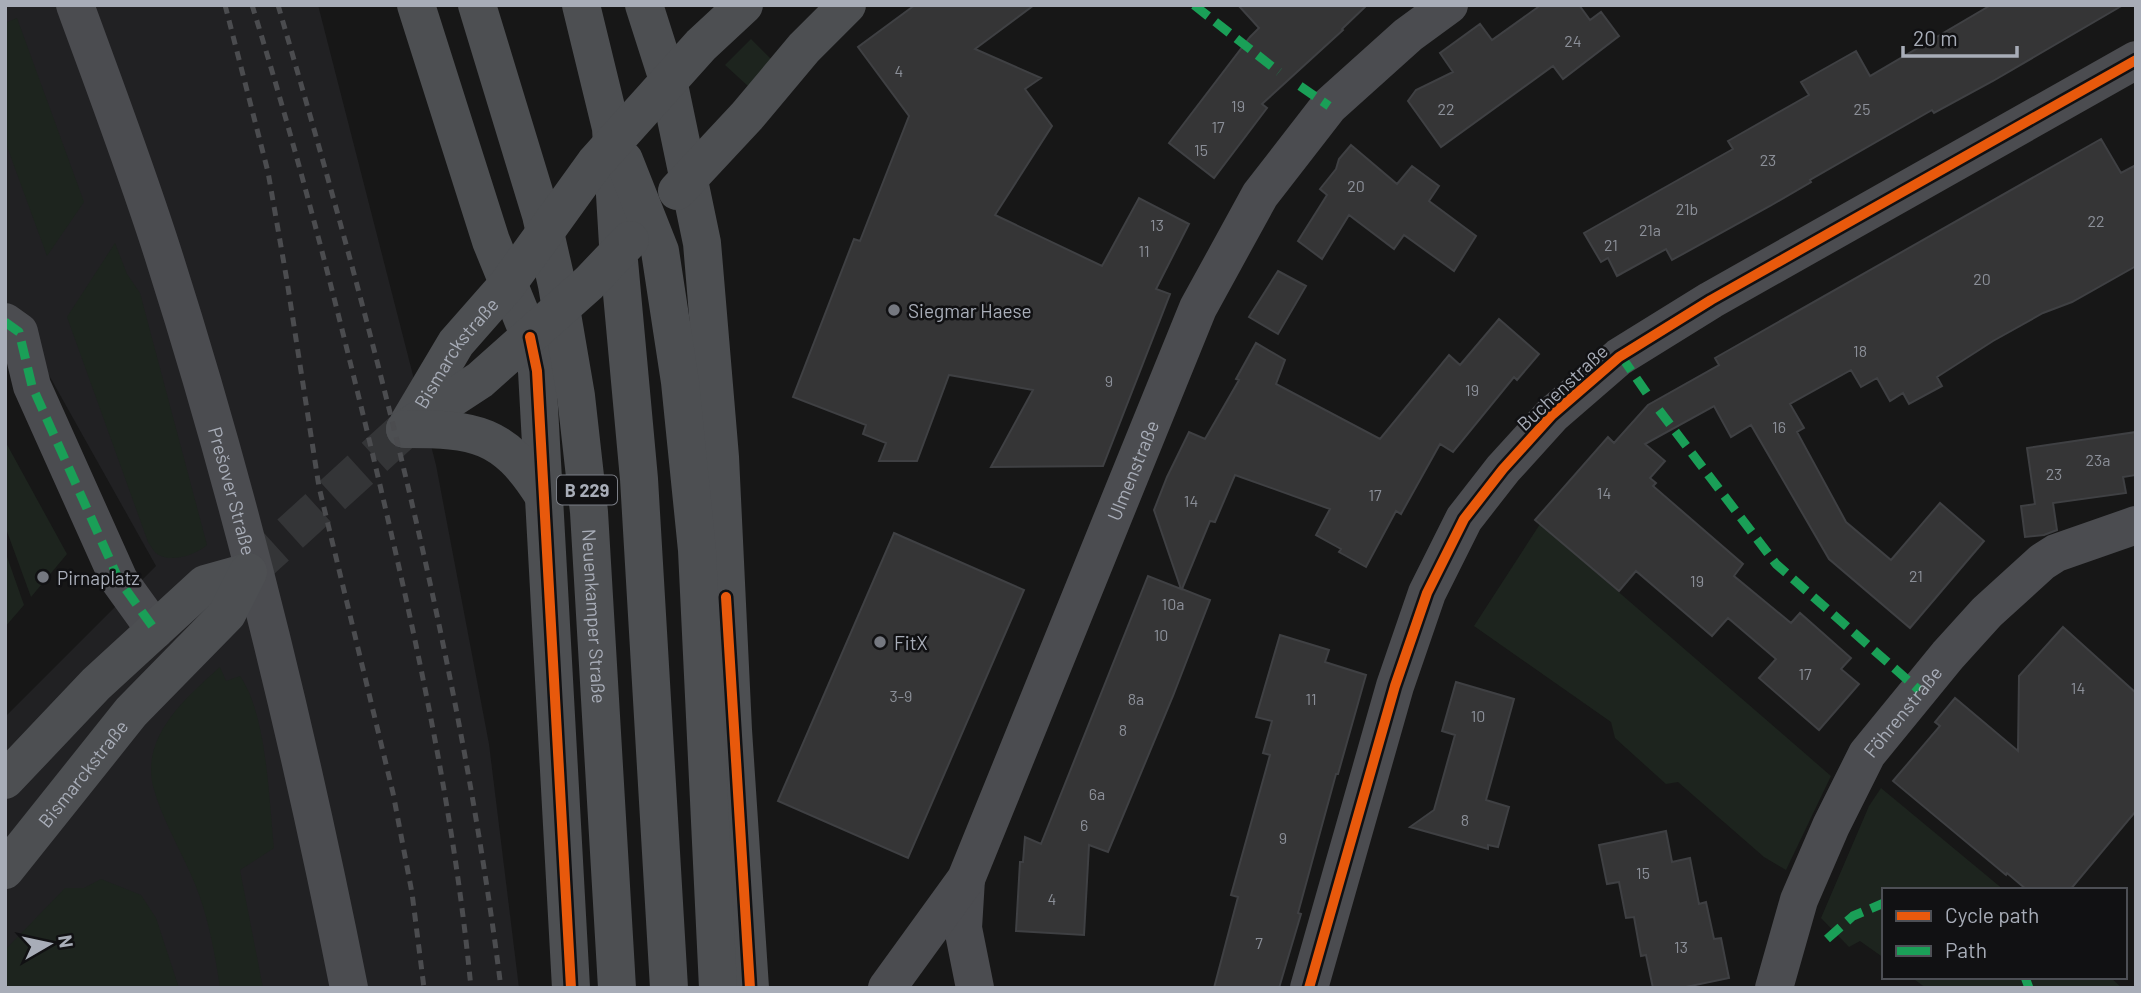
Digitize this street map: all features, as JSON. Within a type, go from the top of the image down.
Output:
[{"type":"main road","name":"B 229","points":[[416,5],[507,285],[530,337],[537,371],[571,988]]},
{"type":"main road","name":"Neuenkamper Straße","points":[[477,5],[541,215],[557,285],[574,383],[589,512],[617,988]]},
{"type":"main road","name":"B 229","points":[[581,5],[611,128],[619,261],[639,480],[669,988]]},
{"type":"main road","points":[[644,5],[668,80],[702,243],[720,457],[733,730],[750,988]]},
{"type":"main road","name":"Bismarckstraße","points":[[405,429],[456,343],[507,285],[575,188],[668,80],[744,5]]},
{"type":"main road","name":"Bismarckstraße","points":[[405,429],[480,380],[595,277],[747,116],[804,48],[847,5]]},
{"type":"main road","points":[[611,128],[660,251],[680,382],[697,550],[718,988]]},
{"type":"main road","points":[[405,429],[449,429],[491,440],[515,457],[543,495]]},
{"type":"main road","name":"Bismarckstraße","points":[[5,780],[96,684],[205,584],[248,572],[227,614],[131,712],[5,870]]},
{"type":"street","name":"Prešover Straße","points":[[75,5],[164,257],[232,488],[276,659],[349,988]]},
{"type":"street","name":"Ulmenstraße","points":[[887,988],[966,879],[1198,308],[1260,195],[1329,106],[1408,35],[1449,5]]},
{"type":"street","name":"Buchenstraße","points":[[1308,988],[1395,685],[1427,593],[1464,519],[1503,469],[1552,415],[1619,357],[1711,300],[2136,60]]},
{"type":"street","points":[[5,322],[19,332],[32,386],[119,580],[155,630]]},
{"type":"street","name":"Föhrenstraße","points":[[1774,988],[1799,900],[1831,826],[1867,754],[1987,612],[2042,562],[2056,553],[2136,525]]},
{"type":"street","points":[[966,879],[963,928],[975,988]]},
{"type":"shaded area","points":[[5,5],[318,5],[436,465],[489,744],[519,988],[5,988],[5,717],[156,566],[27,336],[5,327]]},
{"type":"shaded area","points":[[17,18],[84,202],[47,256],[5,141],[5,23]]},
{"type":"shaded area","points":[[751,39],[772,60],[749,87],[725,65]]},
{"type":"shaded area","points":[[115,243],[127,274],[140,293],[207,545],[184,556],[164,557],[156,553],[148,542],[67,317]]},
{"type":"shaded area","points":[[5,441],[67,554],[31,597],[5,526]]},
{"type":"shaded area","points":[[1540,524],[1831,776],[1786,870],[1764,857],[1678,782],[1666,784],[1615,738],[1611,722],[1474,626]]},
{"type":"shaded area","points":[[5,551],[24,605],[5,627]]},
{"type":"shaded area","points":[[220,667],[226,681],[240,676],[249,692],[256,712],[265,759],[274,848],[240,870],[263,988],[220,988],[200,896],[153,786],[151,767],[160,734],[181,704]]},
{"type":"shaded area","points":[[1881,788],[2002,888],[1882,888],[1882,957],[1860,941],[1849,947],[1821,918],[1869,806]]},
{"type":"shaded area","points":[[101,879],[141,895],[156,918],[179,988],[5,988],[5,950],[65,888],[84,888]]},
{"type":"shaded area","points":[[1914,979],[2112,979],[2122,988],[1926,988]]},
{"type":"building","points":[[915,5],[1034,5],[975,49],[1041,78],[1025,89],[1052,126],[995,215],[1102,266],[1139,198],[1189,224],[1156,289],[1170,294],[1103,466],[991,467],[1033,390],[949,375],[917,461],[879,461],[886,443],[863,434],[866,425],[793,397],[854,239],[860,241],[909,116],[858,47]]},
{"type":"building","points":[[1238,5],[1367,5],[1262,104],[1267,108],[1214,178],[1169,143],[1259,28]]},
{"type":"building","points":[[1541,5],[1579,5],[1590,20],[1601,12],[1619,36],[1563,79],[1553,66],[1441,147],[1408,101],[1416,90],[1453,72],[1440,53],[1480,24],[1492,40]]},
{"type":"building","points":[[1991,5],[2123,5],[1993,81],[1934,113],[1932,110],[1770,206],[1672,260],[1666,249],[1617,276],[1608,258],[1601,262],[1584,233],[1733,149],[1728,141],[1809,95],[1801,82],[1856,51],[1870,76]]},
{"type":"building","points":[[2101,139],[2121,173],[2136,165],[2136,266],[2072,302],[2043,313],[1993,341],[1937,377],[1942,386],[1909,404],[1903,393],[1890,401],[1877,378],[1861,387],[1851,370],[1790,404],[1804,428],[1797,432],[1846,522],[1891,560],[1940,503],[1984,541],[1910,628],[1829,559],[1751,425],[1731,437],[1714,406],[1645,444],[1665,461],[1650,478],[1656,483],[1653,486],[1743,564],[1734,576],[1791,623],[1800,613],[1851,658],[1841,669],[1859,684],[1819,730],[1759,678],[1776,659],[1728,618],[1712,636],[1636,571],[1619,591],[1535,520],[1608,437],[1614,443],[1648,405],[1719,365],[1715,358]]},
{"type":"building","points":[[1351,145],[1397,184],[1412,166],[1439,186],[1429,201],[1476,236],[1454,271],[1404,235],[1394,249],[1349,215],[1322,259],[1298,241],[1327,195],[1320,189]]},
{"type":"building","points":[[1278,271],[1306,286],[1278,334],[1249,317]]},
{"type":"building","points":[[1499,319],[1539,354],[1517,380],[1514,377],[1453,452],[1440,444],[1401,514],[1396,511],[1366,567],[1316,535],[1330,509],[1235,475],[1215,522],[1210,521],[1182,589],[1210,600],[1173,696],[1108,852],[1089,845],[1084,935],[1016,931],[1020,862],[1023,862],[1025,837],[1041,844],[1148,576],[1181,589],[1154,510],[1167,477],[1189,432],[1205,439],[1239,380],[1236,379],[1256,343],[1285,360],[1276,384],[1380,439],[1449,355],[1460,365]]},
{"type":"building","points":[[2136,432],[2136,475],[2123,477],[2126,493],[2053,503],[2057,530],[2044,535],[2025,537],[2021,506],[2035,504],[2027,448]]},
{"type":"building","points":[[894,533],[1024,590],[908,858],[778,801]]},
{"type":"building","points":[[2063,627],[2136,693],[2136,811],[2072,888],[2025,888],[1893,781],[1940,726],[1935,722],[1955,698],[2018,751],[2019,676]]},
{"type":"building","points":[[1280,635],[1329,650],[1325,662],[1366,675],[1336,774],[1298,913],[1301,914],[1279,988],[1214,988],[1238,897],[1231,895],[1270,755],[1263,753],[1272,721],[1256,717]]},
{"type":"building","points":[[1456,682],[1514,699],[1486,800],[1509,807],[1498,847],[1488,845],[1488,849],[1410,827],[1434,810],[1455,735],[1442,731]]},
{"type":"building","points":[[1666,831],[1672,862],[1690,858],[1699,904],[1706,902],[1714,939],[1721,938],[1729,978],[1681,988],[1653,988],[1646,955],[1641,956],[1634,917],[1626,918],[1619,882],[1607,884],[1599,845]]},
{"type":"tunnel","points":[[248,572],[405,429]]},
{"type":"railway","points":[[225,5],[268,172],[319,487],[393,793],[412,893],[424,988]]},
{"type":"railway","points":[[252,5],[332,291],[405,594],[455,855],[471,988]]},
{"type":"railway","points":[[278,5],[379,370],[437,615],[462,739],[501,988]]},
{"type":"marked path","points":[[1194,5],[1279,72]]},
{"type":"marked path","points":[[1300,86],[1329,106]]},
{"type":"marked path","points":[[5,322],[19,332],[32,386],[119,580],[155,630]]},
{"type":"marked path","points":[[1621,356],[1648,395]]},
{"type":"marked path","points":[[1659,410],[1776,564],[1919,690]]},
{"type":"marked path","points":[[1827,939],[1853,916],[1882,904]]},
{"type":"marked path","points":[[2026,979],[2029,988]]},
{"type":"cycle path","points":[[1309,988],[1395,686],[1427,593],[1464,519],[1503,469],[1552,415],[1619,357],[1711,300],[2136,60]]},
{"type":"cycle path","points":[[530,337],[537,371],[571,988]]},
{"type":"cycle path","points":[[726,597],[750,988]]},
{"type":"place","name":"Siegmar Haese","points":[[894,310]]},
{"type":"place","name":"Pirnaplatz","points":[[43,577]]},
{"type":"place","name":"FitX","points":[[880,642]]}]
